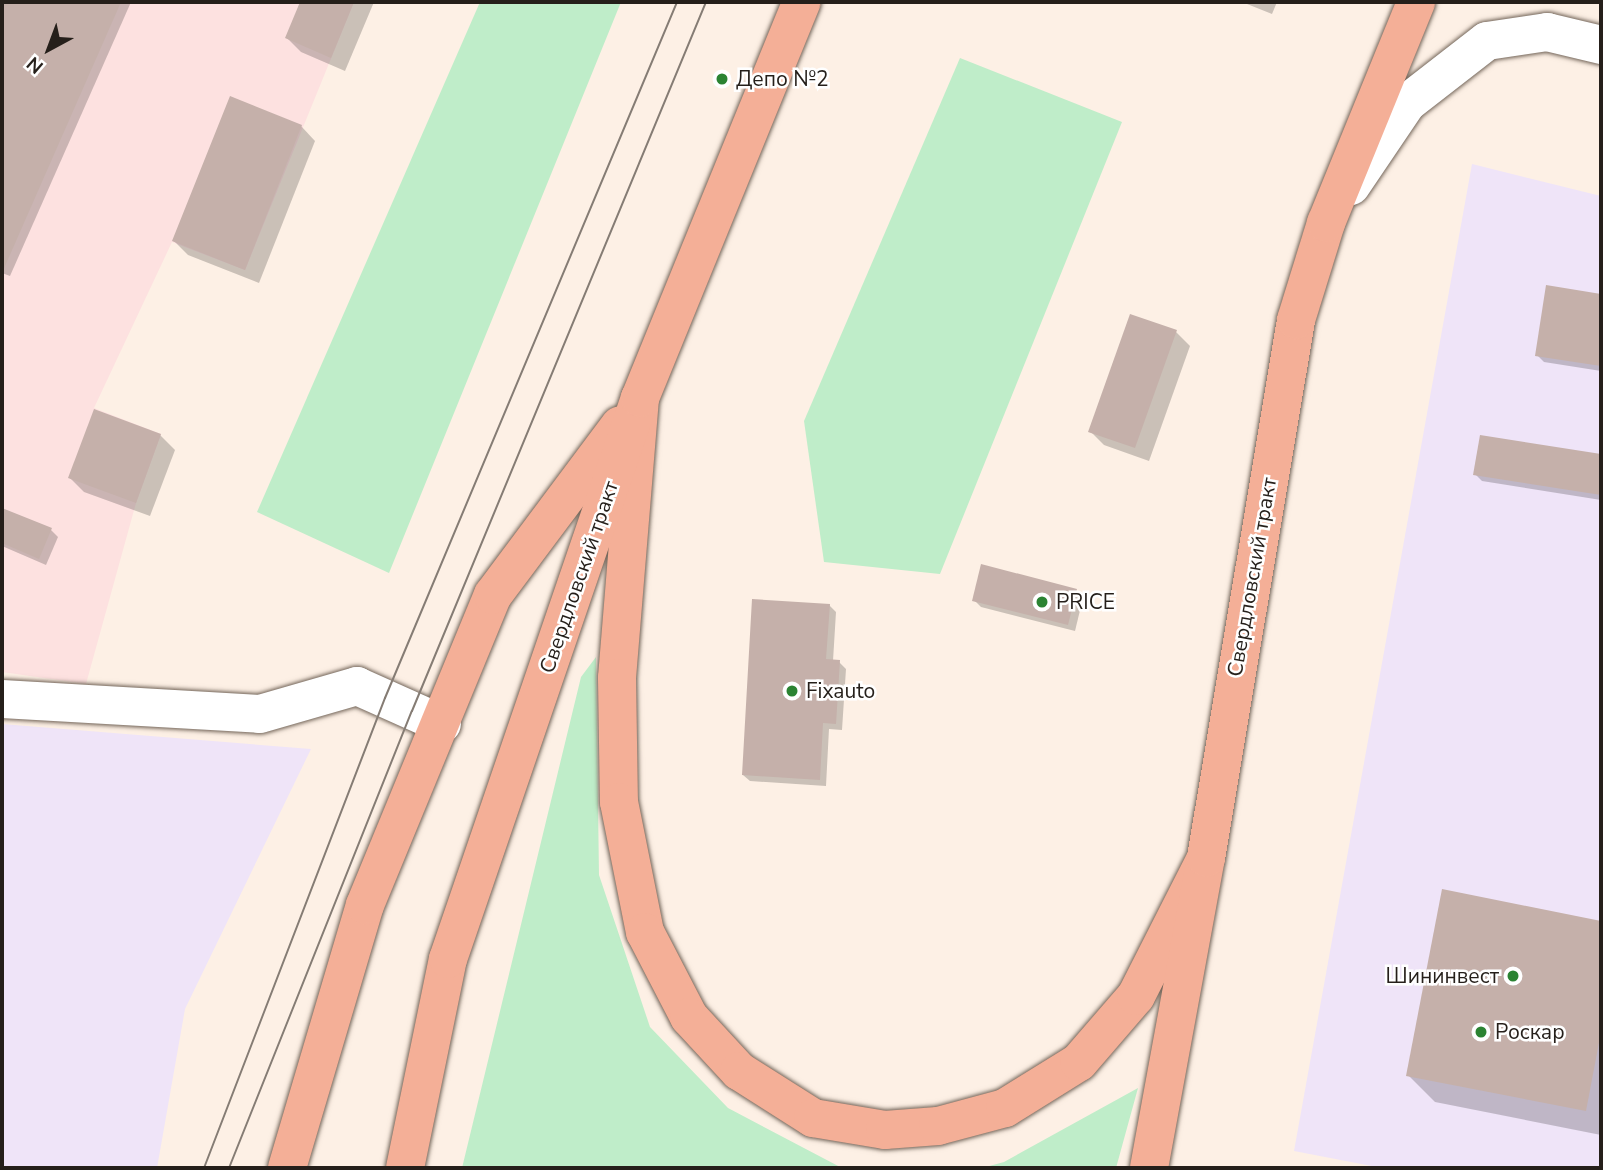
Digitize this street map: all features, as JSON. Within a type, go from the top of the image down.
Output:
[{"type":"main road","name":"Свердловский тракт","points":[[405,1168],[449,959],[640,398],[802,2]]},
{"type":"main road","name":"Свердловский тракт","points":[[1149,1168],[1206,858],[1296,320],[1326,223],[1416,2]]},
{"type":"main road","points":[[287,1168],[365,905],[442,724],[493,594],[640,398]]},
{"type":"main road","points":[[640,398],[617,678],[619,802],[645,932],[689,1017],[739,1071],[813,1118],[885,1130],[938,1126],[1005,1108],[1079,1062],[1136,996],[1206,858]]},
{"type":"street","points":[[1326,223],[1406,103],[1487,41],[1547,32],[1601,45]]},
{"type":"street","points":[[2,699],[260,714],[358,686],[442,724]]},
{"type":"shaded area","points":[[2,2],[354,2],[245,270],[172,242],[94,408],[161,434],[136,503],[86,684],[2,672]]},
{"type":"shaded area","points":[[1472,164],[1601,196],[1601,1168],[1382,1168],[1294,1151]]},
{"type":"shaded area","points":[[2,724],[311,749],[185,1009],[157,1168],[2,1168]]},
{"type":"green space","points":[[480,2],[621,2],[389,573],[257,512]]},
{"type":"green space","points":[[960,58],[1122,122],[940,574],[824,562],[804,421]]},
{"type":"green space","points":[[596,657],[599,875],[650,1027],[728,1108],[842,1168],[462,1168],[581,677]]},
{"type":"green space","points":[[1138,1088],[1116,1168],[982,1168],[1004,1162]]},
{"type":"building","points":[[2,2],[121,2],[2,273]]},
{"type":"building","points":[[300,2],[354,2],[331,58],[285,38]]},
{"type":"building","points":[[230,96],[302,125],[245,270],[172,241]]},
{"type":"building","points":[[1546,285],[1601,294],[1601,366],[1535,356]]},
{"type":"building","points":[[1130,314],[1177,330],[1135,448],[1088,432]]},
{"type":"building","points":[[94,409],[161,434],[136,503],[68,478]]},
{"type":"building","points":[[1480,435],[1601,454],[1601,495],[1473,475]]},
{"type":"building","points":[[2,508],[52,528],[39,559],[2,543]]},
{"type":"building","points":[[981,564],[1077,589],[1068,625],[972,601]]},
{"type":"building","name":"Fixauto","points":[[752,599],[830,604],[826,659],[840,660],[836,724],[823,723],[820,780],[742,775]]},
{"type":"building","name":"Шининвест","points":[[1442,889],[1601,921],[1601,1032],[1586,1111],[1406,1076]]},
{"type":"tram line","points":[[204,1168],[385,698],[677,2]]},
{"type":"tram line","points":[[229,1168],[412,711],[706,2]]},
{"type":"place","name":"Депо №2","points":[[722,79]]},
{"type":"place","name":"PRICE","points":[[1042,602]]},
{"type":"place","name":"Fixauto","points":[[792,691]]},
{"type":"place","name":"Шининвест","points":[[1513,976]]},
{"type":"place","name":"Роскар","points":[[1481,1032]]}]
